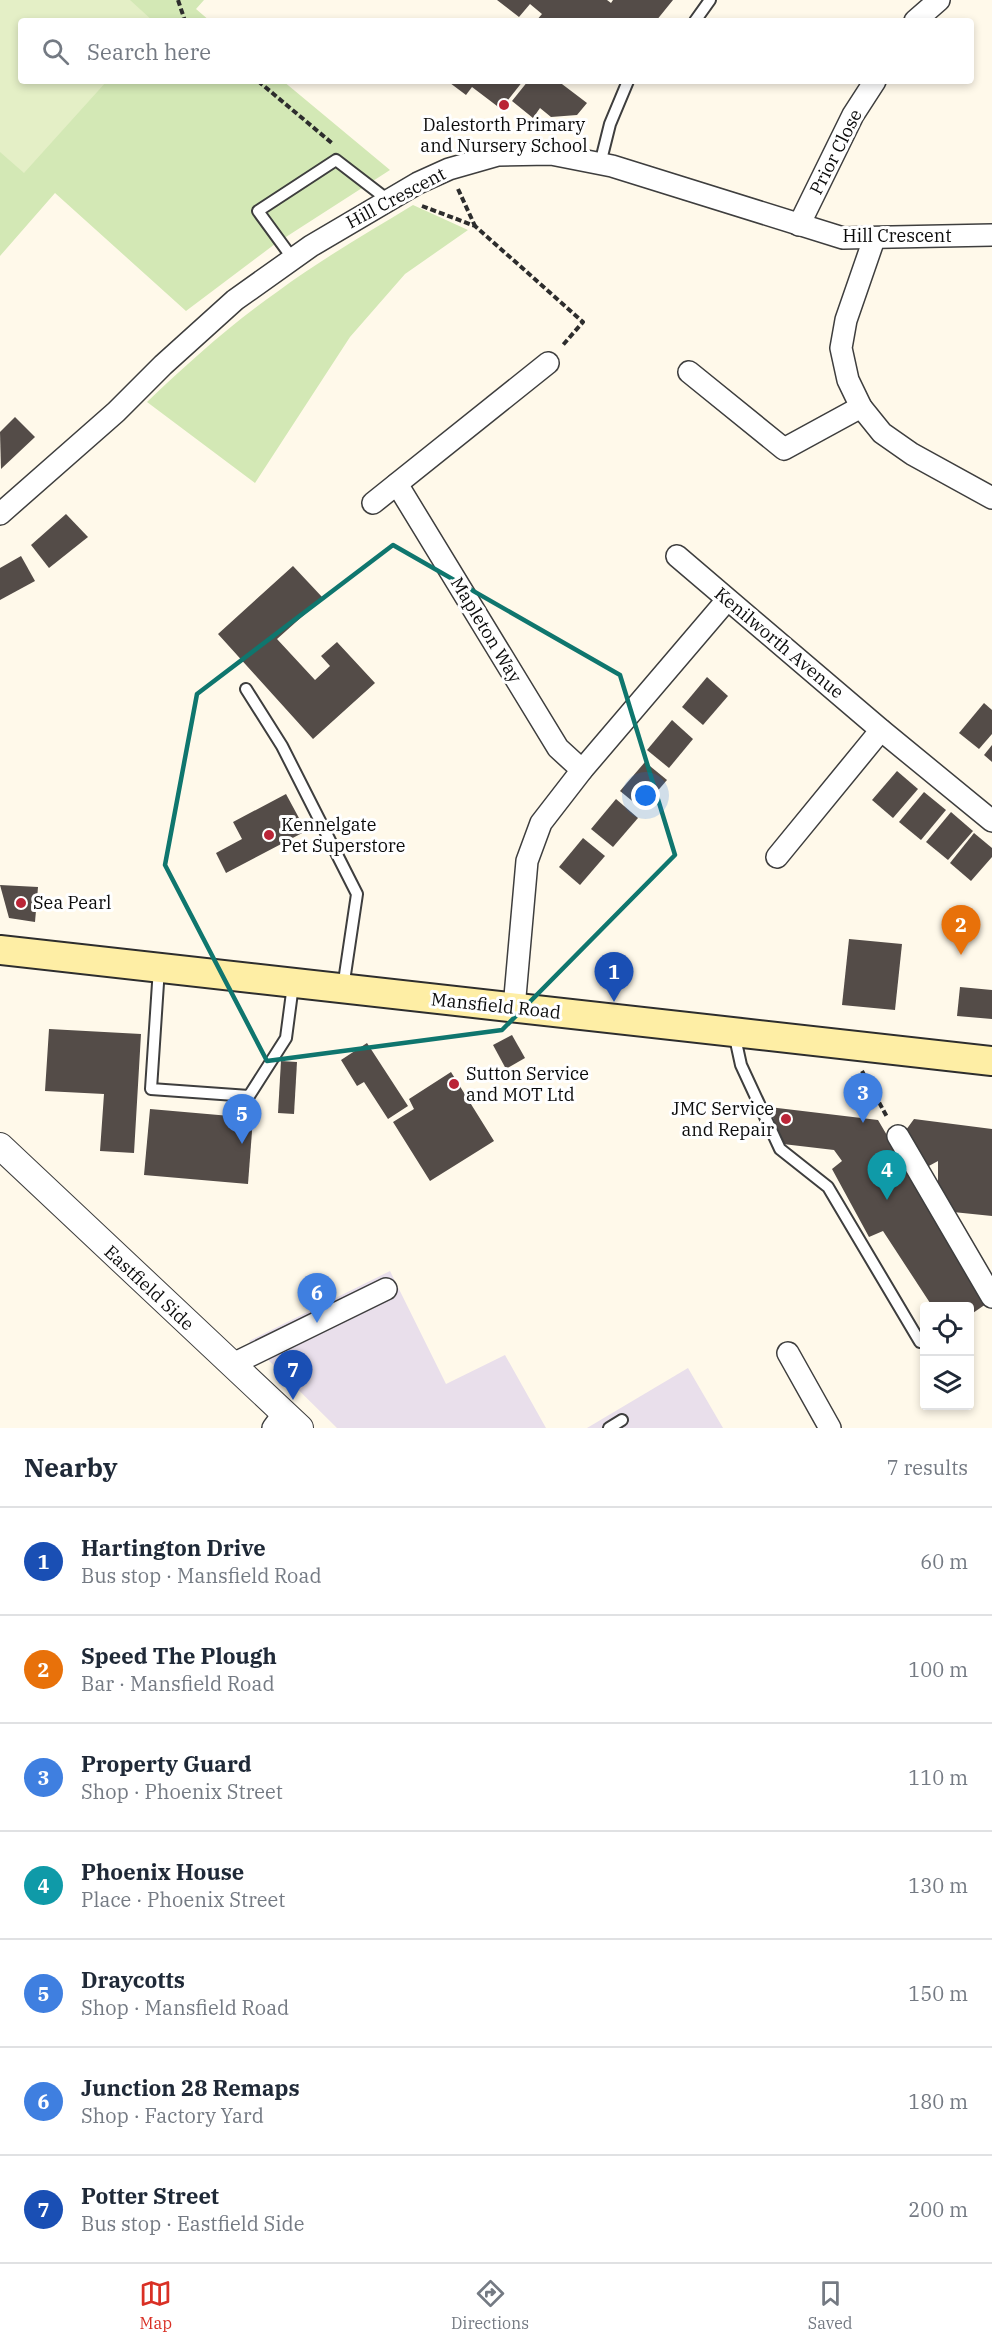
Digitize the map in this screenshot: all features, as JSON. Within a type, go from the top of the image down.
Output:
[{"type":"main road","name":"Mansfield Road","points":[[0,950],[992,1061]]},
{"type":"street","points":[[918,18],[939,0]]},
{"type":"street","name":"Prior Close","points":[[800,225],[853,115],[873,84]]},
{"type":"street","name":"Hill Crescent","points":[[0,514],[116,412],[163,365],[235,300],[311,246],[392,198],[449,169],[498,155],[551,154],[600,164],[843,238],[992,235]]},
{"type":"street","points":[[874,239],[846,320],[841,348],[848,380],[861,407],[882,432],[912,454],[992,498]]},
{"type":"street","points":[[373,503],[548,363]]},
{"type":"street","points":[[689,372],[784,449],[861,407]]},
{"type":"street","name":"Mapleton Way","points":[[397,484],[558,748],[582,770]]},
{"type":"street","name":"Kenilworth Avenue","points":[[677,556],[881,730],[992,821]]},
{"type":"street","points":[[514,1008],[527,861],[541,824],[582,770],[727,600]]},
{"type":"street","points":[[777,857],[881,730]]},
{"type":"street","points":[[898,1136],[992,1297]]},
{"type":"street","name":"Eastfield Side","points":[[0,1146],[231,1365],[286,1423]]},
{"type":"street","points":[[231,1365],[386,1289]]},
{"type":"street","points":[[788,1353],[830,1428]]},
{"type":"lane","points":[[697,18],[710,0]]},
{"type":"lane","points":[[600,164],[610,124],[627,84]]},
{"type":"lane","points":[[293,259],[258,211],[336,160],[392,198]]},
{"type":"lane","points":[[246,689],[282,746],[357,894],[344,988]]},
{"type":"lane","points":[[159,968],[151,1089],[249,1096],[286,1038],[293,983]]},
{"type":"lane","points":[[734,1032],[741,1065],[780,1149],[828,1187],[920,1342]]},
{"type":"lane","points":[[609,1428],[622,1420]]},
{"type":"path","points":[[178,0],[184,18]]},
{"type":"path","points":[[262,84],[341,150]]},
{"type":"path","points":[[449,169],[475,226]]},
{"type":"path","points":[[392,198],[475,226],[583,322],[548,363]]},
{"type":"path","points":[[852,1045],[866,1082],[898,1136]]},
{"type":"highlighted area","points":[[393,545],[620,675],[675,855],[502,1030],[267,1061],[165,865],[197,694]]},
{"type":"shaded area","points":[[390,1271],[446,1384],[505,1355],[546,1428],[337,1428],[249,1341]]},
{"type":"shaded area","points":[[688,1368],[723,1428],[587,1428]]},
{"type":"green space","points":[[0,0],[204,0],[196,9],[206,18],[18,18],[18,84],[287,84],[390,170],[275,244],[186,311],[55,193],[0,256]]},
{"type":"green space","points":[[0,0],[130,0],[150,18],[18,18],[18,84],[104,84],[24,173],[0,152]]},
{"type":"green space","points":[[413,205],[468,230],[405,274],[350,337],[255,483],[147,402],[210,345],[293,280]]},
{"type":"building","points":[[497,0],[607,0],[611,3],[613,0],[673,0],[658,18],[539,18],[542,14],[530,4],[519,17]]},
{"type":"building","points":[[451,84],[521,84],[501,109],[472,87],[466,95]]},
{"type":"building","points":[[526,84],[562,84],[587,103],[577,115],[551,117],[540,108],[533,118],[512,101]]},
{"type":"building","points":[[15,417],[35,437],[1,469],[0,432]]},
{"type":"building","points":[[66,514],[88,537],[49,568],[31,545]]},
{"type":"building","points":[[21,556],[35,581],[0,600],[0,568]]},
{"type":"building","points":[[293,566],[323,598],[277,639],[315,680],[330,666],[321,656],[337,642],[375,683],[313,739],[218,634]]},
{"type":"building","points":[[707,677],[728,696],[703,725],[682,707]]},
{"type":"building","points":[[984,703],[992,710],[992,734],[979,749],[959,733]]},
{"type":"building","points":[[672,720],[693,739],[669,768],[647,750]]},
{"type":"building","points":[[992,745],[992,762],[984,755]]},
{"type":"building","points":[[645,762],[667,780],[642,809],[620,791]]},
{"type":"building","points":[[897,771],[918,789],[893,818],[872,800]]},
{"type":"building","points":[[924,792],[946,810],[921,840],[899,822]]},
{"type":"building","name":"Kennelgate Pet Superstore","points":[[286,794],[306,831],[226,873],[216,853],[242,839],[233,822]]},
{"type":"building","points":[[616,799],[638,818],[613,847],[591,829]]},
{"type":"building","points":[[951,812],[973,831],[948,860],[926,842]]},
{"type":"building","points":[[974,833],[992,848],[992,857],[971,881],[950,863]]},
{"type":"building","points":[[583,838],[605,856],[580,885],[559,867]]},
{"type":"building","name":"Sea Pearl","points":[[0,885],[38,887],[35,922],[9,918]]},
{"type":"building","points":[[849,939],[902,944],[895,1010],[842,1005]]},
{"type":"building","points":[[960,987],[992,990],[992,1019],[957,1016]]},
{"type":"building","points":[[49,1029],[141,1034],[134,1153],[100,1151],[104,1094],[45,1091]]},
{"type":"building","points":[[512,1035],[525,1058],[506,1069],[493,1045]]},
{"type":"building","points":[[367,1043],[408,1106],[388,1119],[364,1082],[357,1086],[341,1060]]},
{"type":"building","points":[[281,1061],[297,1062],[294,1114],[278,1113]]},
{"type":"building","points":[[451,1072],[494,1141],[430,1181],[393,1122],[414,1109],[409,1099]]},
{"type":"building","points":[[769,1107],[878,1120],[986,1304],[974,1312],[974,1302],[929,1302],[883,1231],[869,1237],[832,1169],[842,1161],[834,1150],[783,1144]]},
{"type":"building","points":[[150,1109],[253,1118],[248,1184],[144,1175]]},
{"type":"building","points":[[914,1119],[992,1129],[992,1216],[953,1212],[938,1187],[938,1161],[927,1167],[906,1130]]},
{"type":"place","name":"Dalestorth Primary and Nursery School","points":[[504,105]]},
{"type":"place","name":"Kennelgate Pet Superstore","points":[[269,835]]},
{"type":"place","name":"Sea Pearl","points":[[21,903]]},
{"type":"place","name":"Speed The Plough","points":[[961,955]]},
{"type":"place","name":"Hartington Drive","points":[[614,1002]]},
{"type":"place","name":"Sutton Service and MOT Ltd","points":[[454,1084]]},
{"type":"place","name":"JMC Service and Repair","points":[[786,1119]]},
{"type":"place","name":"Property Guard","points":[[863,1123]]},
{"type":"place","name":"Draycotts","points":[[242,1144]]},
{"type":"place","name":"Phoenix House","points":[[887,1200]]},
{"type":"place","name":"Junction 28 Remaps","points":[[317,1323]]},
{"type":"place","name":"Potter Street","points":[[293,1400]]}]
